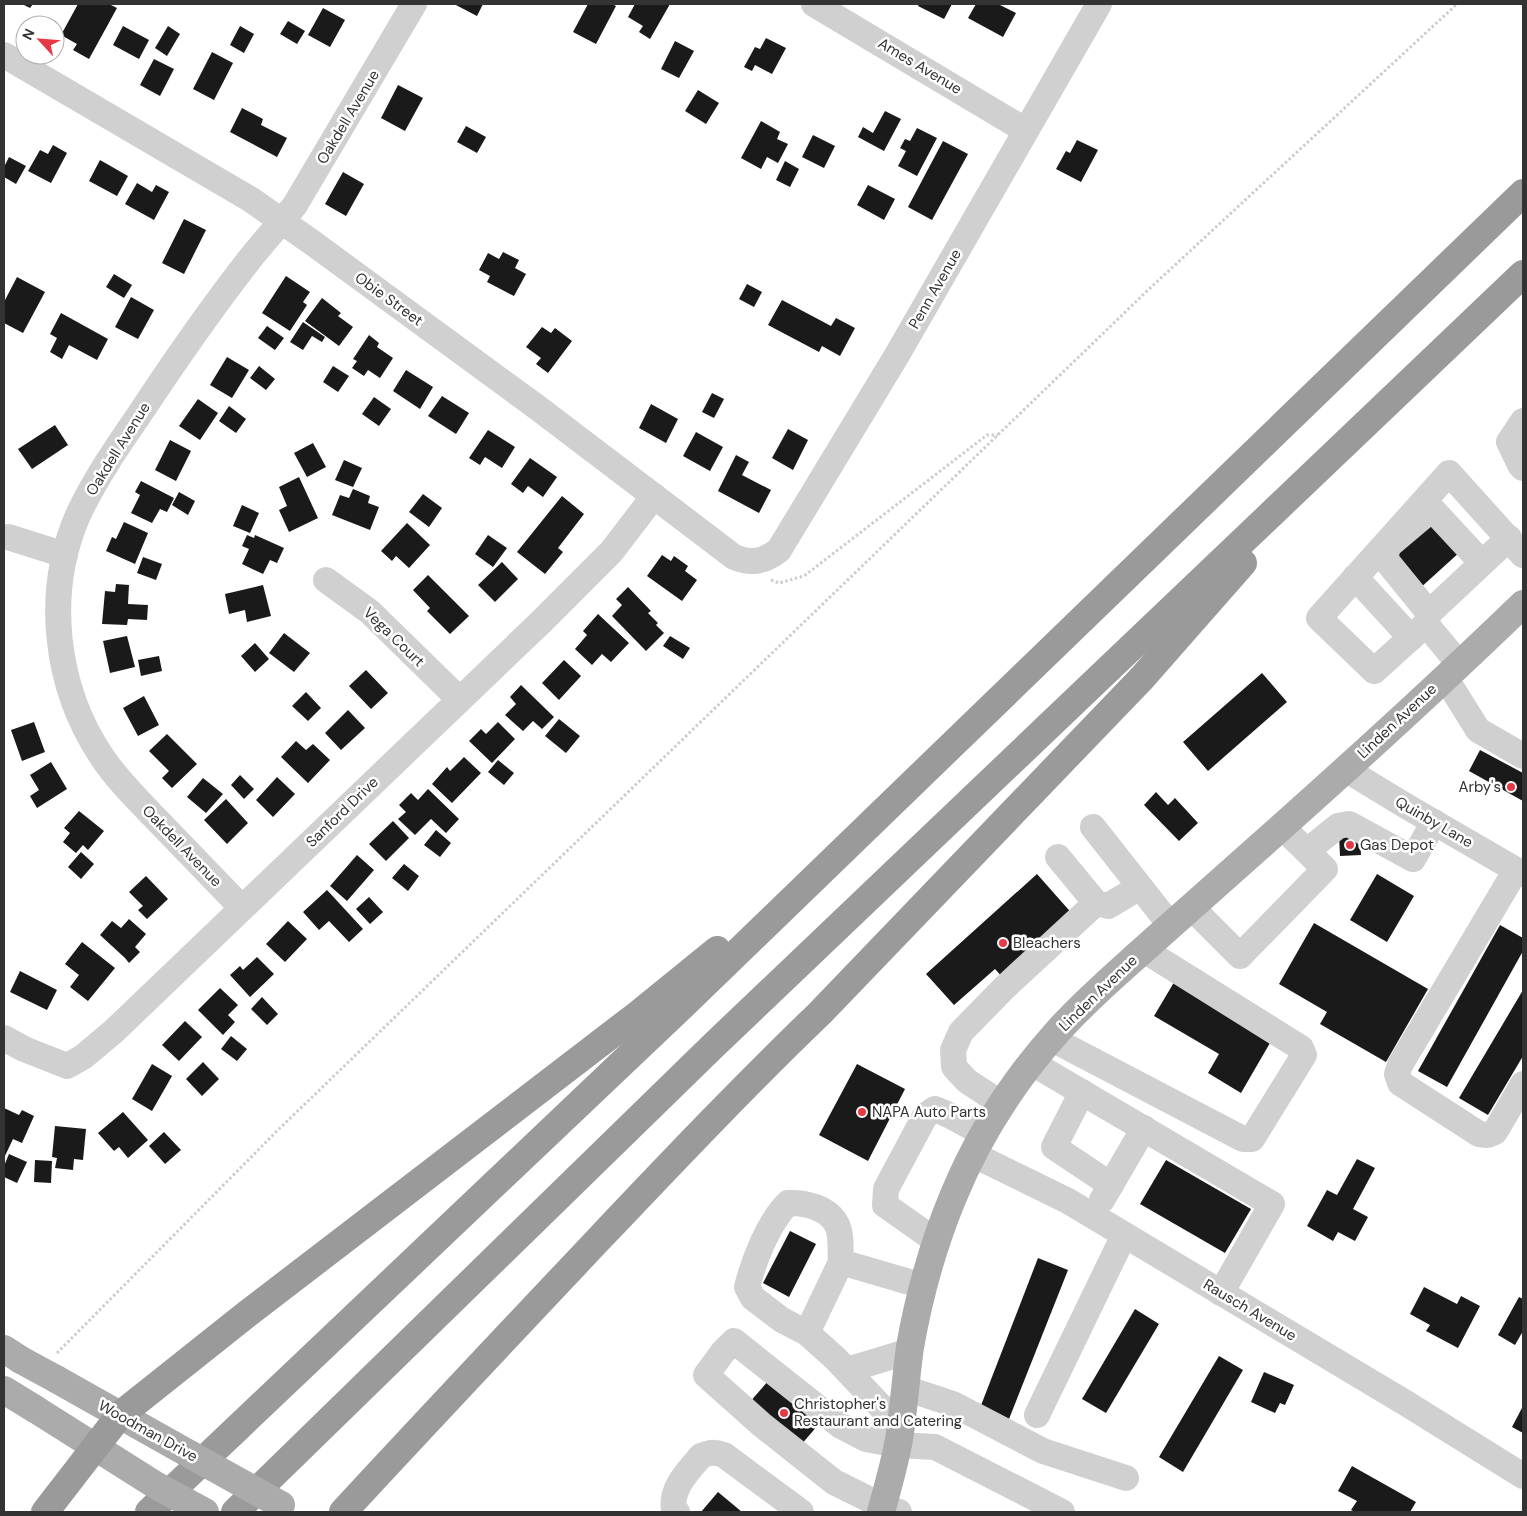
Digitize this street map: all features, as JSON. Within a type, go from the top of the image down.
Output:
[{"type":"highway","points":[[149,1512],[667,1020],[1523,193]]},
{"type":"highway","points":[[235,1512],[721,1038],[1523,274]]},
{"type":"highway","points":[[344,1512],[460,1385],[678,1156],[770,1061],[820,1013],[1142,678],[1357,432]]},
{"type":"highway","points":[[45,1512],[120,1415],[247,1314],[637,1015],[918,778]]},
{"type":"main road","name":"Linden Avenue","points":[[887,1510],[910,1351],[923,1286],[936,1241],[952,1197],[978,1144],[1002,1104],[1052,1039],[1092,996],[1346,769],[1523,604]]},
{"type":"main road","name":"Woodman Drive","points":[[13,1354],[55,1368],[120,1415],[287,1509]]},
{"type":"main road","points":[[4,1390],[157,1486],[205,1512]]},
{"type":"street","name":"Oakdell Avenue","points":[[242,908],[120,782],[86,729],[71,692],[62,659],[58,628],[59,582],[65,555],[78,517],[98,476],[209,312],[300,197],[414,4]]},
{"type":"street","name":"Ames Avenue","points":[[814,4],[1025,130]]},
{"type":"street","name":"Penn Avenue","points":[[758,562],[770,558],[779,550],[897,354],[1099,4]]},
{"type":"street","name":"Obie Street","points":[[4,55],[250,199],[531,402],[734,557],[744,561],[758,562]]},
{"type":"street","points":[[1523,421],[1509,442],[1523,468]]},
{"type":"street","points":[[1449,473],[1516,546],[1475,555],[1422,625],[1374,671],[1319,618],[1449,473]]},
{"type":"street","name":"Sanford Drive","points":[[4,1038],[24,1049],[68,1066],[83,1057],[114,1031],[542,621],[611,552],[654,496]]},
{"type":"street","points":[[1475,555],[1432,508],[1388,546],[1385,560],[1422,625],[1453,671],[1478,730],[1523,756]]},
{"type":"street","points":[[8,537],[65,555]]},
{"type":"street","points":[[1355,577],[1422,625]]},
{"type":"street","name":"Vega Court","points":[[326,580],[370,612],[459,699]]},
{"type":"street","name":"Quinby Lane","points":[[1346,769],[1520,872]]},
{"type":"street","points":[[1306,851],[1338,826],[1350,824],[1413,859],[1434,822]]},
{"type":"street","points":[[1093,827],[1171,926]]},
{"type":"street","points":[[1191,907],[1240,956],[1325,869],[1282,827]]},
{"type":"street","points":[[1058,857],[1096,903],[1108,906],[1140,887]]},
{"type":"street","points":[[1520,872],[1487,919],[1400,1065],[1397,1074],[1400,1083],[1479,1134],[1487,1135],[1495,1132],[1523,1084]]},
{"type":"street","points":[[1002,1104],[967,1081],[954,1067],[953,1050],[961,1032],[1004,988],[1096,903]]},
{"type":"street","points":[[1052,1039],[1243,1139],[1252,1139],[1304,1055],[1301,1048],[1144,950]]},
{"type":"street","points":[[1032,1063],[1272,1204],[1221,1293]]},
{"type":"street","points":[[1082,1092],[1054,1147],[1111,1185]]},
{"type":"street","name":"Rausch Avenue","points":[[936,1241],[885,1206],[886,1189],[925,1116],[935,1109],[951,1116],[978,1144],[1068,1201],[1523,1476]]},
{"type":"street","points":[[1093,1216],[1144,1128]]},
{"type":"street","points":[[807,1333],[841,1262],[838,1227],[834,1220],[812,1206],[801,1202],[788,1203],[780,1211],[752,1267],[747,1287],[753,1298],[782,1320],[807,1333],[847,1370],[899,1436]]},
{"type":"street","points":[[1037,1415],[1124,1235]]},
{"type":"street","points":[[841,1262],[923,1286]]},
{"type":"street","points":[[887,1510],[834,1482],[762,1425],[706,1375],[734,1341],[841,1426],[866,1439],[899,1436],[935,1447],[1062,1512]]},
{"type":"street","points":[[847,1370],[910,1351]]},
{"type":"street","points":[[905,1388],[953,1404],[1042,1451],[1126,1478]]},
{"type":"street","points":[[676,1511],[672,1501],[681,1482],[701,1456],[716,1452],[724,1455],[801,1512]]},
{"type":"path","points":[[55,1368],[278,1130],[1148,290],[1457,4]]},
{"type":"path","points":[[758,562],[760,576],[779,583],[804,576],[987,435],[998,435]]},
{"type":"building","points":[[22,4],[33,4],[30,8]]},
{"type":"building","points":[[78,4],[109,4],[117,8],[89,59],[73,50],[77,44],[65,37],[65,28]]},
{"type":"building","points":[[454,4],[483,4],[477,16]]},
{"type":"building","points":[[588,4],[612,4],[616,6],[596,44],[573,32]]},
{"type":"building","points":[[635,4],[670,4],[650,39],[639,32],[643,26],[628,17]]},
{"type":"building","points":[[919,4],[952,4],[944,19],[918,6]]},
{"type":"building","points":[[976,4],[998,4],[1016,13],[1003,37],[968,18]]},
{"type":"building","points":[[323,8],[345,20],[330,47],[308,35]]},
{"type":"building","points":[[288,21],[305,31],[297,44],[280,34]]},
{"type":"building","points":[[123,26],[149,40],[139,59],[113,45]]},
{"type":"building","points":[[168,26],[180,34],[167,56],[155,48]]},
{"type":"building","points":[[240,26],[254,34],[244,53],[230,45]]},
{"type":"building","points":[[766,38],[786,48],[772,74],[755,65],[752,71],[744,67],[755,47],[760,49]]},
{"type":"building","points":[[675,41],[694,51],[679,78],[661,69]]},
{"type":"building","points":[[212,52],[233,63],[214,100],[193,89]]},
{"type":"building","points":[[154,59],[174,69],[160,96],[140,85]]},
{"type":"building","points":[[398,85],[423,98],[405,131],[381,118]]},
{"type":"building","points":[[698,90],[719,103],[706,124],[685,111]]},
{"type":"building","points":[[242,108],[263,119],[261,125],[287,138],[277,157],[230,132]]},
{"type":"building","points":[[885,111],[901,119],[884,151],[858,137],[863,127],[873,133]]},
{"type":"building","points":[[761,121],[780,132],[777,139],[788,144],[778,163],[767,157],[761,169],[741,158]]},
{"type":"building","points":[[466,126],[486,137],[477,153],[457,142]]},
{"type":"building","points":[[917,128],[937,138],[917,176],[898,166],[906,151],[900,148],[905,139],[910,141]]},
{"type":"building","points":[[813,135],[835,146],[824,168],[802,157]]},
{"type":"building","points":[[1077,140],[1098,150],[1081,182],[1056,169],[1066,151],[1070,153]]},
{"type":"building","points":[[943,141],[968,154],[932,220],[908,207]]},
{"type":"building","points":[[53,145],[67,153],[51,183],[28,171],[40,150],[48,154]]},
{"type":"building","points":[[9,157],[26,166],[16,184],[4,177],[4,167]]},
{"type":"building","points":[[100,160],[128,176],[117,196],[89,181]]},
{"type":"building","points":[[785,161],[799,169],[790,187],[776,180]]},
{"type":"building","points":[[343,172],[364,184],[346,216],[325,204]]},
{"type":"building","points":[[137,183],[152,192],[156,185],[169,192],[154,220],[125,204]]},
{"type":"building","points":[[868,185],[895,199],[884,220],[857,205]]},
{"type":"building","points":[[184,219],[206,230],[184,274],[162,263]]},
{"type":"building","points":[[503,252],[519,260],[515,268],[526,274],[514,296],[487,282],[490,276],[479,270],[488,253],[499,259]]},
{"type":"building","points":[[114,274],[132,285],[124,298],[106,287]]},
{"type":"building","points":[[286,276],[310,292],[303,302],[307,305],[290,331],[262,313]]},
{"type":"building","points":[[17,277],[45,292],[23,333],[4,323],[4,302]]},
{"type":"building","points":[[747,284],[762,292],[754,307],[739,299]]},
{"type":"building","points":[[131,297],[154,310],[138,339],[115,327]]},
{"type":"building","points":[[322,298],[341,313],[338,316],[353,327],[339,346],[305,321]]},
{"type":"building","points":[[782,300],[831,326],[836,318],[855,328],[840,356],[822,346],[819,352],[768,325]]},
{"type":"building","points":[[61,313],[108,339],[97,360],[69,345],[62,359],[50,352],[57,338],[50,334]]},
{"type":"building","points":[[303,322],[325,337],[322,342],[312,336],[303,350],[290,342]]},
{"type":"building","points":[[267,326],[284,338],[275,350],[258,338]]},
{"type":"building","points":[[542,327],[551,333],[555,328],[572,341],[548,373],[536,364],[541,358],[526,347]]},
{"type":"building","points":[[369,335],[379,343],[377,347],[393,358],[380,378],[368,370],[364,376],[352,368],[357,361],[353,359]]},
{"type":"building","points":[[227,357],[249,370],[232,398],[210,385]]},
{"type":"building","points":[[259,366],[275,379],[266,390],[250,378]]},
{"type":"building","points":[[333,366],[349,376],[338,392],[323,382]]},
{"type":"building","points":[[406,370],[433,387],[420,409],[393,391]]},
{"type":"building","points":[[712,393],[724,399],[714,418],[702,412]]},
{"type":"building","points":[[442,396],[469,413],[456,434],[428,416]]},
{"type":"building","points":[[374,397],[391,409],[379,426],[362,414]]},
{"type":"building","points":[[198,399],[218,413],[200,440],[179,426]]},
{"type":"building","points":[[651,404],[678,419],[666,443],[639,428]]},
{"type":"building","points":[[229,406],[246,419],[236,433],[219,421]]},
{"type":"building","points":[[55,425],[68,445],[32,469],[18,449]]},
{"type":"building","points":[[788,429],[808,440],[793,470],[772,458]]},
{"type":"building","points":[[488,430],[515,447],[502,468],[485,457],[480,465],[469,458]]},
{"type":"building","points":[[696,432],[723,447],[710,471],[683,456]]},
{"type":"building","points":[[170,440],[191,451],[176,481],[155,470]]},
{"type":"building","points":[[313,443],[326,467],[307,477],[294,453]]},
{"type":"building","points":[[736,455],[749,462],[742,475],[771,490],[759,513],[718,491]]},
{"type":"building","points":[[530,458],[557,477],[543,497],[528,486],[523,493],[511,484]]},
{"type":"building","points":[[344,460],[362,468],[353,487],[335,480]]},
{"type":"building","points":[[299,477],[318,518],[289,532],[279,510],[287,506],[279,487]]},
{"type":"building","points":[[141,481],[174,498],[167,512],[160,509],[152,523],[131,513],[140,495],[135,492]]},
{"type":"building","points":[[353,489],[370,496],[368,503],[379,507],[370,530],[332,515],[340,495],[349,498]]},
{"type":"building","points":[[179,492],[195,501],[188,515],[172,505]]},
{"type":"building","points":[[423,494],[442,508],[429,527],[409,512]]},
{"type":"building","points":[[562,496],[584,514],[558,548],[563,552],[545,574],[517,552]]},
{"type":"building","points":[[242,505],[259,513],[250,533],[233,526]]},
{"type":"building","points":[[124,522],[148,533],[135,564],[106,551],[112,537],[116,539]]},
{"type":"building","points":[[1434,522],[1461,551],[1418,590],[1395,557]]},
{"type":"building","points":[[407,523],[430,545],[409,568],[396,556],[392,561],[381,551]]},
{"type":"building","points":[[247,535],[254,538],[255,535],[284,548],[277,563],[270,560],[263,574],[242,564],[249,549],[242,546]]},
{"type":"building","points":[[488,535],[507,548],[493,567],[475,554]]},
{"type":"building","points":[[662,555],[671,561],[674,556],[688,566],[685,571],[697,580],[682,601],[647,576]]},
{"type":"building","points":[[143,557],[162,564],[156,580],[137,573]]},
{"type":"building","points":[[502,562],[518,579],[495,602],[478,585]]},
{"type":"building","points":[[428,575],[469,616],[450,634],[427,611],[430,608],[413,590]]},
{"type":"building","points":[[116,584],[129,585],[128,604],[148,605],[147,620],[128,619],[127,625],[102,624],[105,591],[115,592]]},
{"type":"building","points":[[263,585],[271,616],[247,622],[245,610],[229,614],[225,594]]},
{"type":"building","points":[[628,587],[651,611],[648,613],[658,623],[656,625],[664,633],[646,651],[612,616],[622,605],[616,599]]},
{"type":"building","points":[[598,614],[629,643],[611,662],[602,654],[592,665],[575,649],[587,635],[583,631]]},
{"type":"building","points":[[284,633],[310,653],[294,672],[269,653]]},
{"type":"building","points":[[127,636],[135,667],[110,673],[103,641]]},
{"type":"building","points":[[670,636],[690,648],[683,659],[663,646]]},
{"type":"building","points":[[255,643],[269,659],[255,672],[241,656]]},
{"type":"building","points":[[159,656],[162,671],[141,676],[138,660]]},
{"type":"building","points":[[564,660],[581,676],[559,700],[542,683]]},
{"type":"building","points":[[366,670],[388,693],[371,709],[349,686]]},
{"type":"building","points":[[1262,673],[1287,702],[1208,771],[1183,742]]},
{"type":"building","points":[[521,685],[554,717],[542,729],[533,721],[523,731],[505,715],[516,704],[510,697]]},
{"type":"building","points":[[306,692],[321,708],[308,721],[292,706]]},
{"type":"building","points":[[144,696],[159,725],[138,736],[123,708]]},
{"type":"building","points":[[348,710],[365,728],[341,750],[325,733]]},
{"type":"building","points":[[559,719],[580,736],[566,753],[545,736]]},
{"type":"building","points":[[34,722],[45,752],[22,761],[11,730]]},
{"type":"building","points":[[498,722],[515,739],[492,763],[469,741],[481,729],[486,734]]},
{"type":"building","points":[[167,734],[197,764],[172,788],[162,778],[169,771],[149,751]]},
{"type":"building","points":[[296,741],[306,750],[313,744],[330,760],[308,783],[281,757]]},
{"type":"building","name":"Arby's","points":[[1480,750],[1523,773],[1523,801],[1469,771]]},
{"type":"building","points":[[464,757],[481,773],[452,803],[432,784],[447,767],[450,771]]},
{"type":"building","points":[[498,760],[514,773],[504,785],[488,772]]},
{"type":"building","points":[[51,762],[67,789],[37,808],[30,796],[39,790],[30,775]]},
{"type":"building","points":[[240,775],[254,789],[244,799],[231,785]]},
{"type":"building","points":[[277,777],[295,794],[273,817],[256,800]]},
{"type":"building","points":[[203,778],[223,794],[206,813],[187,797]]},
{"type":"building","points":[[428,789],[459,819],[446,833],[431,819],[415,835],[398,819],[406,812],[399,805],[411,793],[418,800]]},
{"type":"building","points":[[1156,792],[1168,805],[1175,798],[1198,823],[1179,841],[1144,805]]},
{"type":"building","points":[[226,799],[248,823],[227,844],[204,820]]},
{"type":"building","points":[[79,811],[104,831],[88,850],[83,845],[76,853],[63,842],[70,833],[64,828]]},
{"type":"building","points":[[393,821],[409,838],[386,861],[369,844]]},
{"type":"building","points":[[436,830],[451,843],[440,857],[424,845]]},
{"type":"building","name":"Gas Depot","points":[[1360,834],[1361,855],[1340,856],[1339,835]]},
{"type":"building","points":[[81,852],[94,864],[81,879],[68,867]]},
{"type":"building","points":[[357,855],[374,870],[347,901],[330,886]]},
{"type":"building","points":[[404,864],[419,876],[408,891],[392,878]]},
{"type":"building","name":"Bleachers","points":[[1037,874],[1075,917],[1004,979],[995,969],[954,1005],[926,974]]},
{"type":"building","points":[[1377,874],[1414,896],[1387,942],[1350,920]]},
{"type":"building","points":[[146,876],[168,899],[147,919],[138,910],[143,906],[129,892]]},
{"type":"building","points":[[327,890],[363,929],[349,942],[329,921],[319,930],[303,912]]},
{"type":"building","points":[[369,897],[383,912],[370,924],[356,909]]},
{"type":"building","points":[[129,919],[146,934],[135,947],[140,952],[129,963],[100,935],[112,921],[121,928]]},
{"type":"building","points":[[288,921],[307,939],[285,962],[266,944]]},
{"type":"building","points":[[1314,923],[1428,989],[1386,1062],[1320,1024],[1327,1012],[1279,984]]},
{"type":"building","points":[[1500,925],[1523,938],[1523,951],[1447,1087],[1418,1071]]},
{"type":"building","points":[[82,942],[115,968],[88,1001],[70,987],[79,975],[65,964]]},
{"type":"building","points":[[257,957],[274,974],[250,997],[230,975],[240,966],[243,970]]},
{"type":"building","points":[[20,971],[57,990],[47,1010],[10,992]]},
{"type":"building","points":[[1176,979],[1274,1036],[1241,1093],[1208,1073],[1219,1054],[1154,1016]]},
{"type":"building","points":[[220,988],[238,1005],[228,1015],[235,1022],[223,1035],[198,1010]]},
{"type":"building","points":[[1523,990],[1523,1056],[1488,1115],[1459,1098]]},
{"type":"building","points":[[262,997],[278,1014],[267,1025],[251,1009]]},
{"type":"building","points":[[185,1021],[202,1037],[179,1061],[162,1045]]},
{"type":"building","points":[[231,1036],[247,1049],[237,1061],[221,1049]]},
{"type":"building","points":[[203,1062],[219,1079],[202,1096],[186,1079]]},
{"type":"building","points":[[152,1064],[172,1076],[152,1111],[132,1099]]},
{"type":"building","name":"NAPA Auto Parts","points":[[857,1064],[905,1089],[868,1161],[819,1135]]},
{"type":"building","points":[[4,1108],[19,1115],[22,1110],[34,1116],[22,1143],[13,1139],[4,1158]]},
{"type":"building","points":[[123,1112],[148,1140],[128,1158],[119,1147],[114,1151],[98,1133]]},
{"type":"building","points":[[55,1126],[86,1129],[83,1160],[74,1159],[73,1170],[55,1168],[57,1158],[52,1157]]},
{"type":"building","points":[[164,1132],[181,1150],[165,1164],[149,1146]]},
{"type":"building","points":[[9,1154],[27,1162],[17,1183],[4,1177],[4,1166]]},
{"type":"building","points":[[1357,1159],[1375,1168],[1353,1209],[1368,1217],[1355,1241],[1338,1232],[1333,1241],[1307,1226],[1327,1190],[1337,1195]]},
{"type":"building","points":[[35,1160],[52,1161],[51,1183],[34,1182]]},
{"type":"building","points":[[1166,1160],[1251,1209],[1225,1253],[1140,1204]]},
{"type":"building","points":[[790,1231],[816,1244],[789,1297],[763,1283]]},
{"type":"building","points":[[1038,1258],[1068,1270],[1009,1419],[980,1408]]},
{"type":"building","points":[[1424,1287],[1457,1304],[1461,1296],[1480,1306],[1458,1348],[1426,1331],[1430,1325],[1410,1314]]},
{"type":"building","points":[[1519,1297],[1523,1299],[1523,1331],[1515,1345],[1498,1335]]},
{"type":"building","points":[[1135,1309],[1159,1324],[1106,1413],[1082,1399]]},
{"type":"building","points":[[1219,1356],[1243,1370],[1183,1472],[1159,1457]]},
{"type":"building","points":[[1264,1372],[1294,1385],[1285,1405],[1280,1403],[1275,1413],[1251,1402]]},
{"type":"building","name":"Christopher's Restaurant and Catering","points":[[769,1380],[819,1424],[800,1446],[749,1403]]},
{"type":"building","points":[[1523,1406],[1523,1433],[1512,1427]]},
{"type":"building","points":[[1352,1466],[1416,1502],[1410,1512],[1355,1512],[1351,1510],[1357,1501],[1338,1491]]},
{"type":"building","points":[[718,1492],[742,1512],[701,1512]]},
{"type":"place","name":"Arby's","points":[[1511,787]]},
{"type":"place","name":"Gas Depot","points":[[1350,845]]},
{"type":"place","name":"Bleachers","points":[[1003,943]]},
{"type":"place","name":"NAPA Auto Parts","points":[[862,1112]]},
{"type":"place","name":"Christopher's Restaurant and Catering","points":[[784,1413]]}]
